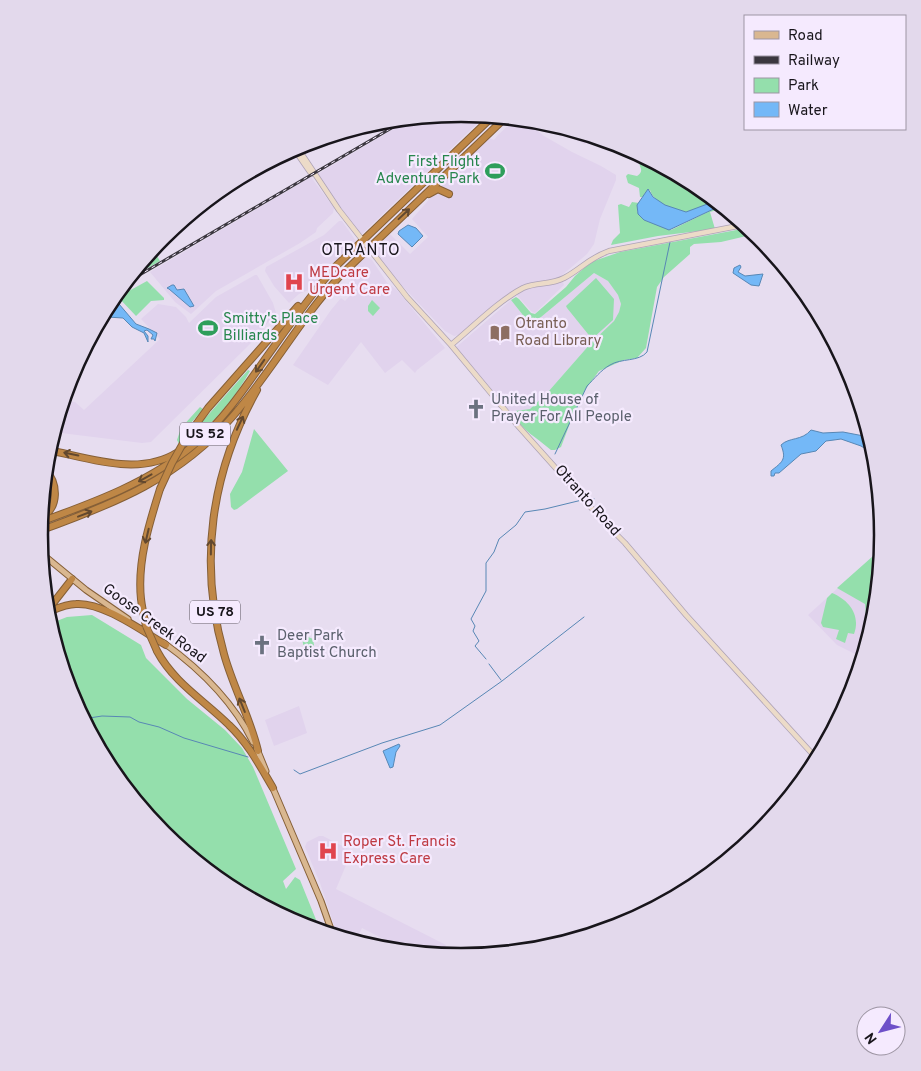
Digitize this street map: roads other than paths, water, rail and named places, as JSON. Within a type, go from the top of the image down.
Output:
[{"type":"highway","name":"US 52","points":[[48,519],[102,499],[147,477],[196,443],[225,414],[320,284],[363,239],[486,123]]},
{"type":"highway","name":"US 52","points":[[48,528],[113,503],[150,485],[201,449],[220,431],[247,398],[318,300],[369,247],[498,124]]},
{"type":"highway","points":[[421,198],[438,189],[448,194]]},
{"type":"highway","name":"US 78","points":[[273,788],[246,744],[237,733],[186,687],[161,659],[146,626],[141,599],[141,570],[144,546],[160,490],[186,438],[220,394],[306,297],[320,284]]},
{"type":"highway","name":"US 78","points":[[258,751],[254,731],[230,673],[218,629],[213,602],[211,573],[212,530],[217,493],[228,452],[249,406],[280,352]]},
{"type":"highway","points":[[56,452],[106,462],[129,465],[148,464],[165,459],[183,449],[225,414]]},
{"type":"highway","points":[[48,511],[54,501],[56,491],[52,477]]},
{"type":"highway","points":[[53,603],[72,580]]},
{"type":"highway","points":[[54,609],[76,604],[95,606],[166,645]]},
{"type":"main road","name":"Goose Creek Road","points":[[48,560],[72,580],[187,660],[221,694],[237,714],[258,751]]},
{"type":"main road","name":"US 78","points":[[258,751],[330,928]]},
{"type":"street","name":"Otranto Road","points":[[300,155],[339,210],[407,298],[451,345],[603,521],[626,543],[686,615],[811,753]]},
{"type":"street","points":[[451,345],[515,293],[533,285],[549,283],[564,278],[599,254],[735,227]]},
{"type":"water","points":[[648,189],[653,197],[665,205],[686,212],[707,204],[713,209],[669,230],[644,220],[638,214],[637,205]]},
{"type":"water","points":[[408,225],[416,228],[423,236],[412,247],[398,234],[399,231]]},
{"type":"water","points":[[740,265],[741,267],[738,272],[745,276],[763,274],[759,286],[751,285],[733,273],[734,268]]},
{"type":"water","points":[[172,285],[177,290],[184,289],[194,306],[190,307],[167,288]]},
{"type":"water","points":[[118,304],[136,324],[157,333],[155,341],[151,339],[153,335],[147,330],[144,331],[148,336],[148,342],[144,333],[132,327],[123,318],[110,317]]},
{"type":"water","points":[[811,430],[823,433],[843,432],[861,435],[864,448],[841,439],[826,441],[816,451],[801,454],[779,473],[771,476],[771,471],[781,463],[784,454],[781,445]]},
{"type":"water","points":[[399,744],[393,767],[390,768],[383,751]]},
{"type":"waterway","points":[[555,454],[587,386],[610,365],[619,361],[635,359],[647,352],[670,242]]},
{"type":"waterway","points":[[588,501],[594,499]]},
{"type":"waterway","points":[[486,659],[475,646],[479,641],[473,631],[475,626],[471,619],[486,591],[486,563],[494,552],[499,539],[516,525],[525,512],[582,500]]},
{"type":"waterway","points":[[294,770],[300,774],[382,743],[440,725],[502,681],[584,617]]},
{"type":"waterway","points":[[489,664],[501,680]]},
{"type":"waterway","points":[[90,718],[102,716],[130,717],[184,738],[248,757]]},
{"type":"railway","points":[[141,274],[391,128]]},
{"type":"place","name":"First Flight Adventure Park","points":[[495,171]]},
{"type":"place","name":"MEDcare Urgent Care","points":[[294,282]]},
{"type":"place","name":"Smitty's Place Billiards","points":[[208,328]]},
{"type":"place","name":"Otranto Road Library","points":[[500,333]]},
{"type":"place","name":"United House of Prayer For All People","points":[[476,409]]},
{"type":"place","name":"Deer Park Baptist Church","points":[[262,645]]},
{"type":"place","name":"Roper St. Francis Express Care","points":[[328,851]]},
{"type":"district","name":"OTRANTO","points":[[361,251]]}]
